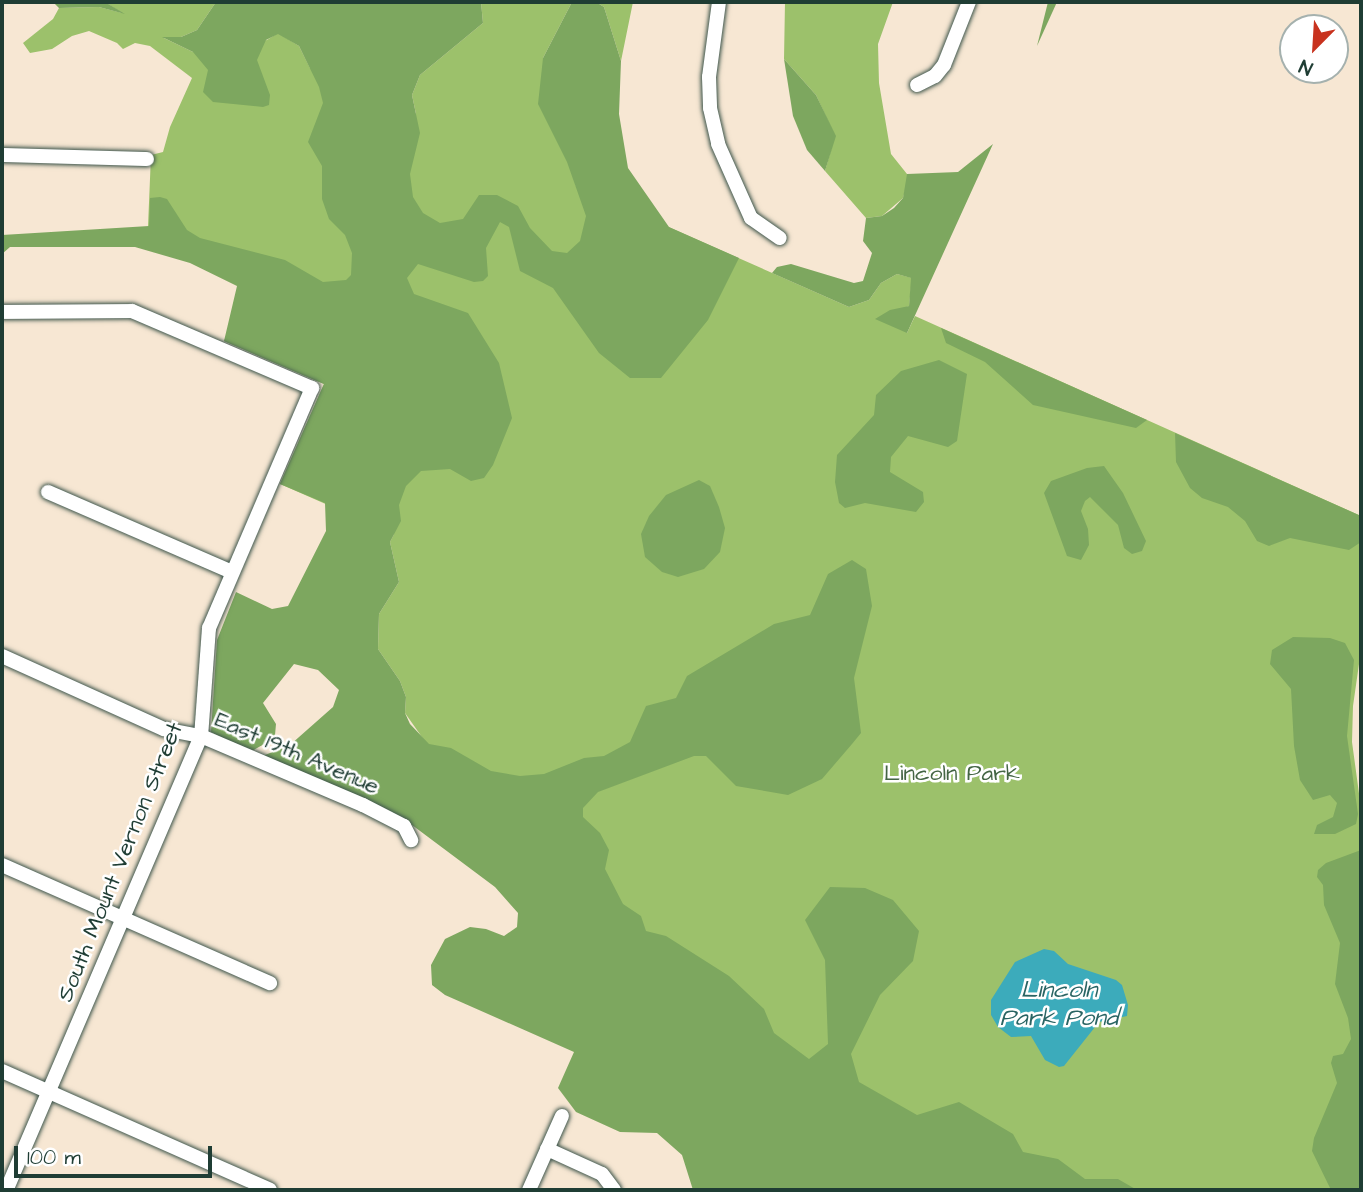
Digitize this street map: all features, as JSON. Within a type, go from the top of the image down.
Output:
[{"type":"street","points":[[719,2],[709,77],[710,108],[718,144],[751,218],[780,239]]},
{"type":"street","points":[[917,85],[936,76],[944,65],[969,2]]},
{"type":"street","points":[[2,155],[147,159]]},
{"type":"street","name":"South Mount Vernon Street","points":[[2,312],[132,311],[312,388],[230,571],[206,643],[201,736],[125,919],[6,1190]]},
{"type":"street","points":[[48,492],[230,571]]},
{"type":"street","name":"East 19th Avenue","points":[[2,656],[164,729],[201,736],[391,818],[404,826],[411,840]]},
{"type":"street","points":[[2,865],[270,983]]},
{"type":"street","points":[[2,1071],[270,1190]]},
{"type":"street","points":[[529,1190],[562,1116]]},
{"type":"street","points":[[547,1149],[602,1174],[614,1190]]},
{"type":"green space","points":[[53,2],[105,2],[125,14],[99,7],[59,8]]},
{"type":"green space","name":"Lincoln Park","points":[[105,2],[216,2],[197,30],[181,37],[164,38],[193,52],[267,40],[278,33],[299,46],[310,68],[416,114],[412,95],[420,75],[483,23],[481,2],[572,2],[543,58],[576,186],[849,307],[869,300],[881,283],[897,274],[912,278],[909,306],[899,310],[907,333],[915,316],[1361,516],[1361,650],[1353,706],[1352,742],[1361,808],[1360,1190],[710,1190],[565,993],[436,757],[405,713],[406,697],[400,681],[378,649],[379,614],[399,582],[390,542],[394,534],[280,484],[324,384],[224,341],[250,280],[148,226],[151,155],[163,152],[170,127],[192,78],[150,46],[135,43],[123,49],[117,43],[89,31],[72,36],[52,49],[30,53],[23,43],[53,19],[59,8],[99,7],[122,13]]},
{"type":"green space","points":[[216,2],[481,2],[483,23],[420,75],[412,95],[420,133],[410,174],[413,197],[423,213],[440,223],[463,219],[479,195],[497,195],[518,206],[530,228],[552,251],[567,253],[580,241],[586,216],[567,162],[538,104],[543,58],[572,2],[596,2],[604,7],[621,61],[619,114],[628,168],[669,227],[739,258],[708,320],[661,378],[630,378],[599,353],[553,288],[520,271],[509,227],[500,222],[486,248],[488,276],[483,281],[474,282],[418,264],[407,278],[414,294],[468,313],[499,363],[512,418],[493,465],[484,478],[471,481],[450,469],[421,471],[406,486],[399,505],[401,521],[390,542],[399,582],[379,614],[378,649],[400,681],[406,697],[405,713],[410,724],[429,744],[451,748],[491,771],[520,776],[544,774],[584,758],[604,756],[630,742],[646,706],[676,698],[687,676],[774,624],[810,615],[828,574],[852,560],[866,569],[872,606],[854,678],[861,733],[822,779],[788,795],[736,786],[706,756],[694,756],[598,792],[583,808],[583,817],[600,833],[609,850],[605,869],[623,904],[641,916],[646,931],[666,936],[729,976],[764,1009],[774,1033],[809,1059],[828,1044],[825,960],[805,920],[830,887],[865,888],[893,900],[919,931],[913,961],[880,995],[851,1054],[859,1082],[917,1115],[959,1102],[1013,1134],[1023,1152],[1058,1159],[1085,1179],[1118,1179],[1137,1190],[693,1190],[682,1155],[657,1133],[620,1132],[576,1112],[558,1088],[574,1052],[445,995],[432,985],[431,965],[445,939],[470,927],[486,929],[504,936],[517,927],[518,913],[495,887],[408,822],[260,757],[290,745],[333,707],[339,690],[318,670],[294,664],[263,703],[276,724],[275,735],[266,743],[250,752],[211,732],[217,640],[236,592],[272,609],[288,606],[326,531],[325,503],[280,484],[324,384],[224,341],[237,286],[190,263],[135,247],[10,247],[2,254],[2,235],[149,226],[150,198],[160,197],[167,199],[187,230],[200,238],[285,260],[323,282],[346,280],[351,275],[352,253],[345,235],[329,219],[322,199],[322,166],[308,142],[323,103],[319,87],[299,46],[278,34],[266,40],[257,60],[270,95],[269,105],[263,107],[213,102],[203,92],[208,70],[193,52],[162,37],[181,37],[197,30]]},
{"type":"green space","points":[[596,2],[633,2],[621,61],[604,7]]},
{"type":"green space","points":[[785,2],[893,2],[878,44],[879,83],[891,154],[907,174],[907,183],[903,198],[882,216],[866,218],[825,171],[835,136],[816,95],[784,59]]},
{"type":"green space","points":[[1048,2],[1057,2],[1037,46]]},
{"type":"green space","points":[[784,59],[816,95],[836,136],[825,171],[807,150],[793,116]]},
{"type":"green space","points":[[993,144],[907,333],[875,319],[890,310],[909,306],[911,278],[897,274],[881,283],[869,300],[849,307],[772,273],[777,267],[791,264],[854,283],[863,281],[872,253],[863,241],[866,218],[882,216],[894,208],[903,198],[907,174],[958,172]]},
{"type":"green space","points":[[941,328],[1147,420],[1136,428],[1033,405],[985,362],[946,343]]},
{"type":"green space","points":[[939,360],[967,374],[957,441],[948,447],[908,436],[891,457],[890,472],[923,492],[924,502],[916,512],[865,503],[845,508],[839,503],[835,482],[837,455],[874,415],[876,395],[901,371]]},
{"type":"green space","points":[[1175,433],[1361,516],[1361,542],[1349,550],[1290,538],[1269,546],[1257,541],[1245,521],[1228,507],[1202,498],[1190,488],[1176,462]]},
{"type":"green space","points":[[1104,466],[1123,493],[1146,541],[1142,551],[1132,554],[1124,548],[1118,525],[1090,497],[1081,511],[1088,529],[1089,545],[1081,560],[1067,556],[1044,493],[1051,481],[1087,468]]},
{"type":"green space","points":[[699,480],[710,486],[719,507],[725,528],[720,552],[704,569],[678,577],[662,572],[645,557],[641,534],[649,516],[666,495]]},
{"type":"green space","points":[[1293,637],[1330,638],[1345,643],[1354,660],[1347,736],[1358,814],[1356,824],[1335,834],[1314,834],[1317,825],[1333,817],[1337,803],[1330,795],[1313,800],[1300,780],[1294,746],[1291,689],[1270,664],[1272,650]]},
{"type":"green space","points":[[1361,850],[1361,1190],[1331,1190],[1312,1151],[1314,1138],[1337,1083],[1331,1063],[1333,1056],[1343,1054],[1351,1039],[1348,1018],[1335,984],[1340,943],[1324,905],[1323,885],[1317,877],[1318,870],[1326,863]]},
{"type":"water","name":"Lincoln Park Pond","points":[[1044,949],[1054,951],[1068,964],[1116,980],[1122,985],[1128,1005],[1127,1016],[1099,1022],[1064,1066],[1059,1067],[1045,1060],[1031,1036],[1011,1037],[998,1027],[991,1015],[991,1000],[1015,962]]}]
